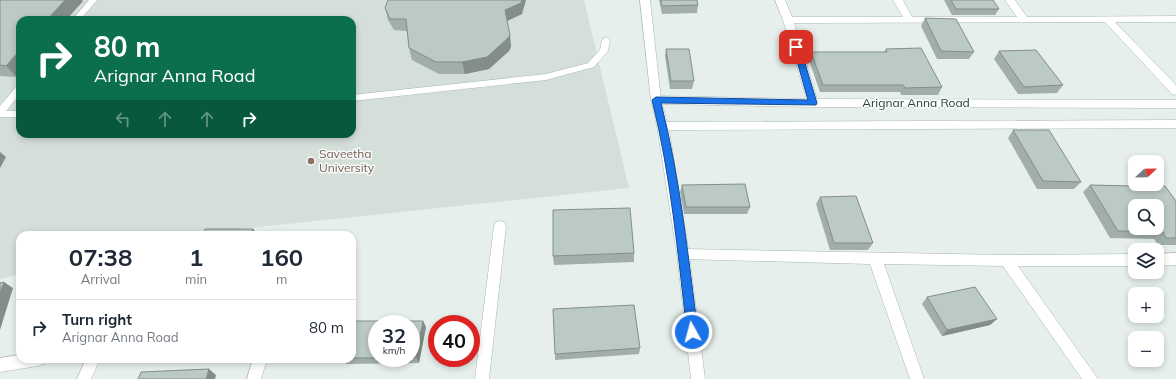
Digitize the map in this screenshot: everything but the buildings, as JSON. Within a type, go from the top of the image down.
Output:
[{"type":"street","points":[[645,0],[656,100],[663,126],[683,254],[698,379]]},
{"type":"street","points":[[780,0],[788,20],[813,103]]},
{"type":"street","points":[[898,0],[909,19]]},
{"type":"street","points":[[1010,0],[1023,18]]},
{"type":"street","points":[[788,20],[1023,18],[1176,19]]},
{"type":"street","points":[[1106,18],[1176,90]]},
{"type":"street","name":"Arignar Anna Road","points":[[656,100],[813,103],[1176,104]]},
{"type":"street","name":"Arignar Anna Road","points":[[663,126],[1176,124]]},
{"type":"street","points":[[482,379],[500,226]]},
{"type":"street","points":[[683,254],[1007,261],[1128,260]]},
{"type":"street","points":[[875,258],[917,379]]},
{"type":"street","points":[[1164,260],[1176,260]]},
{"type":"street","points":[[1007,261],[1091,379]]},
{"type":"street","points":[[0,366],[16,363]]},
{"type":"street","points":[[84,379],[91,363]]},
{"type":"street","points":[[254,379],[259,363]]},
{"type":"lane","points":[[79,16],[93,0]]},
{"type":"lane","points":[[356,98],[546,77],[591,65],[604,51],[606,40]]},
{"type":"lane","points":[[0,113],[16,93]]},
{"type":"lane","points":[[0,113],[16,114]]},
{"type":"shaded area","name":"Saveetha University","points":[[0,0],[584,0],[629,188],[221,231],[16,231],[16,275],[0,279]]},
{"type":"place","name":"Saveetha University","points":[[311,161]]},
{"type":"route","points":[[692,332],[681,240],[663,126],[656,100],[813,103],[796,47]]}]
